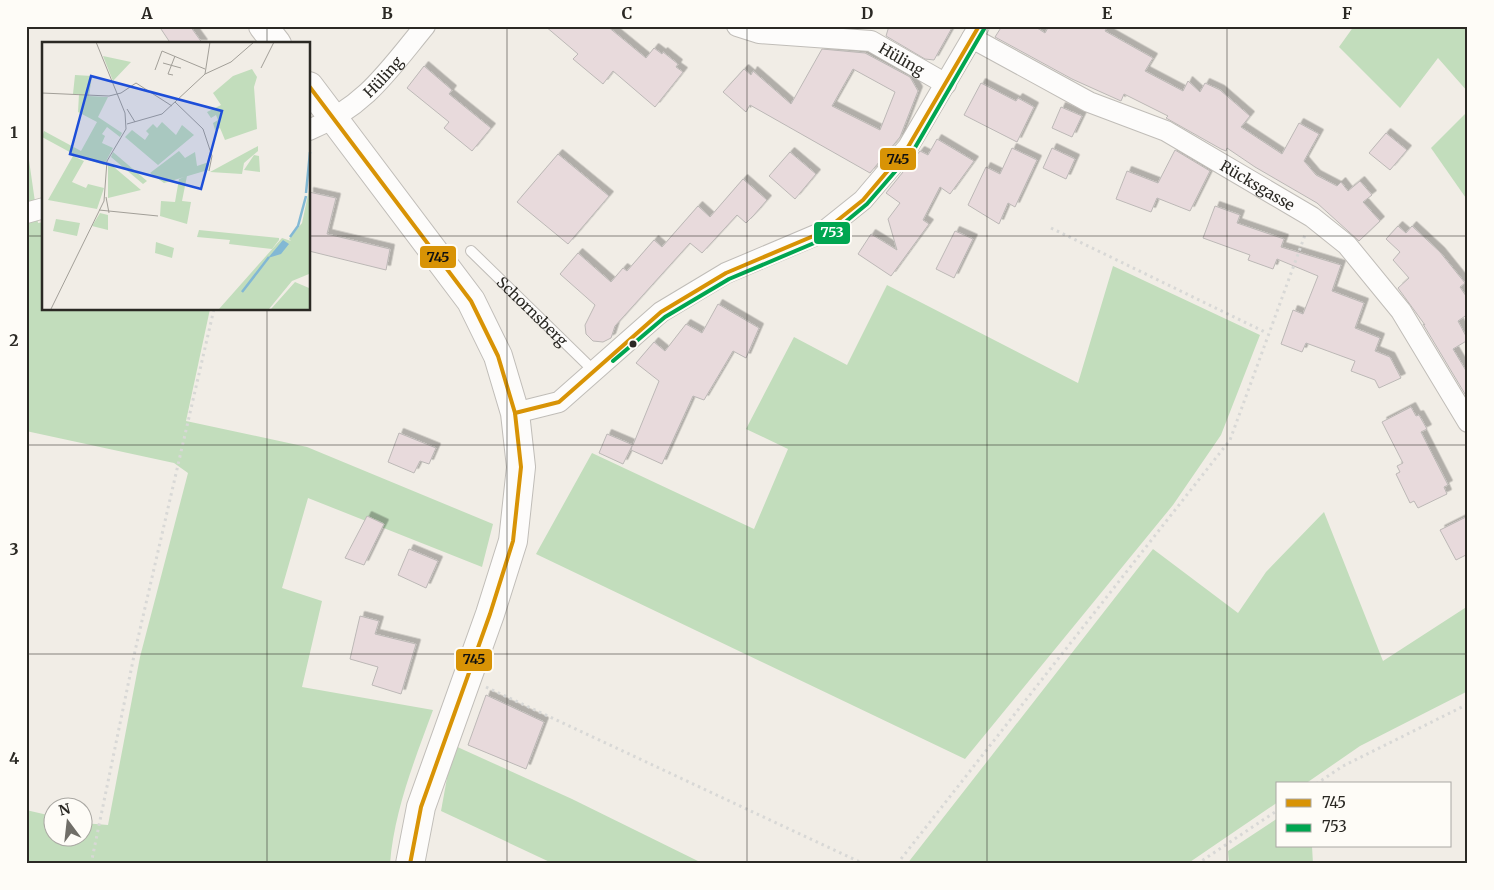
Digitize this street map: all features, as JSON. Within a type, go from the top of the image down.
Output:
[{"type":"main road","points":[[263,26],[275,42]]},
{"type":"main road","points":[[310,87],[471,302],[498,356],[516,414],[522,467],[513,541],[490,614],[421,807],[410,864]]},
{"type":"street","name":"Hüling","points":[[310,130],[334,119],[369,93],[425,26]]},
{"type":"street","name":"Hüling","points":[[737,26],[759,32],[871,41],[946,84]]},
{"type":"street","points":[[516,414],[559,402],[662,312],[726,273],[823,232],[863,200],[908,147],[976,32]]},
{"type":"street","name":"Rücksgasse","points":[[976,32],[1090,102],[1166,131],[1312,217],[1347,245],[1401,312],[1468,422]]},
{"type":"street","points":[[26,213],[42,209]]},
{"type":"lane","name":"Schornsberg","points":[[470,251],[594,370]]},
{"type":"path","points":[[897,864],[1230,440],[1267,333],[1312,217]]},
{"type":"path","points":[[1050,228],[1267,333]]},
{"type":"path","points":[[91,864],[135,651],[214,310]]},
{"type":"path","points":[[466,678],[864,864]]},
{"type":"path","points":[[1319,782],[1343,766],[1468,704]]},
{"type":"path","points":[[1196,864],[1276,811]]},
{"type":"green space","points":[[1354,26],[1468,26],[1468,92],[1438,58],[1400,108],[1339,47]]},
{"type":"green space","points":[[1468,111],[1468,201],[1431,148]]},
{"type":"green space","points":[[26,139],[38,223],[42,222],[42,310],[210,310],[186,421],[307,447],[493,524],[482,567],[308,498],[282,588],[322,601],[302,687],[433,710],[401,805],[392,844],[390,864],[26,864],[26,810],[42,814],[42,848],[92,848],[92,824],[108,825],[140,657],[188,473],[174,463],[26,431]]},
{"type":"green space","points":[[1113,266],[1260,335],[1221,435],[1173,505],[965,759],[536,554],[592,453],[754,529],[788,449],[746,429],[794,337],[847,365],[887,285],[1078,383]]},
{"type":"green space","points":[[1324,512],[1383,661],[1468,606],[1468,691],[1360,746],[1308,782],[1276,782],[1276,803],[1187,864],[907,864],[1153,549],[1238,613],[1266,572]]},
{"type":"green space","points":[[453,745],[572,799],[704,864],[554,864],[441,811]]},
{"type":"green space","points":[[1276,819],[1276,848],[1312,848],[1313,864],[1229,864],[1228,851]]},
{"type":"building","points":[[159,26],[190,26],[202,42],[170,42]]},
{"type":"building","points":[[545,26],[607,26],[646,58],[654,48],[662,54],[663,52],[678,64],[676,67],[683,72],[655,107],[613,71],[603,84],[573,59],[578,54]]},
{"type":"building","points":[[889,26],[953,26],[934,60],[925,59],[886,36]]},
{"type":"building","points":[[1002,26],[1034,26],[1045,33],[1049,26],[1108,26],[1105,31],[1153,58],[1145,71],[1183,91],[1188,81],[1200,92],[1205,83],[1220,90],[1250,116],[1241,127],[1282,154],[1299,123],[1319,134],[1304,161],[1316,175],[1337,186],[1341,182],[1348,191],[1360,181],[1372,195],[1363,202],[1380,221],[1359,241],[1317,203],[1255,167],[1227,148],[1226,151],[1221,149],[1166,118],[1168,116],[1124,94],[1121,101],[1072,79],[995,37]]},
{"type":"building","points":[[822,49],[865,53],[910,77],[918,91],[900,137],[870,173],[750,105],[746,112],[723,92],[744,69],[751,75],[753,71],[791,104]],"holes":[[[853,69],[895,92],[880,130],[832,106]]]},
{"type":"building","points":[[424,66],[452,90],[449,94],[491,128],[472,151],[444,128],[449,122],[407,88]]},
{"type":"building","points":[[981,83],[1016,101],[1018,98],[1034,107],[1017,142],[964,115]]},
{"type":"building","points":[[1061,107],[1082,116],[1072,137],[1052,128]]},
{"type":"building","points":[[1386,133],[1407,150],[1390,170],[1369,153]]},
{"type":"building","points":[[937,139],[974,161],[950,194],[940,187],[923,220],[929,224],[891,276],[858,254],[871,234],[897,250],[888,219],[900,203],[886,193],[920,151],[928,155]]},
{"type":"building","points":[[1012,148],[1037,160],[1015,207],[1008,203],[999,224],[968,205],[986,167],[1000,174]]},
{"type":"building","points":[[1052,148],[1075,159],[1066,179],[1043,168]]},
{"type":"building","points":[[1175,150],[1210,171],[1190,211],[1157,198],[1151,212],[1116,199],[1127,171],[1158,183]]},
{"type":"building","points":[[790,152],[816,174],[795,199],[769,176]]},
{"type":"building","points":[[558,154],[609,196],[568,244],[517,202]]},
{"type":"building","points":[[743,179],[767,200],[754,215],[746,223],[737,215],[702,253],[690,243],[615,326],[611,338],[603,342],[593,341],[586,334],[585,325],[595,305],[560,274],[578,253],[611,282],[623,268],[627,271],[654,240],[662,247],[698,206],[710,217]]},
{"type":"building","points":[[310,192],[336,198],[327,234],[390,249],[386,270],[310,251]]},
{"type":"building","points":[[1215,206],[1240,215],[1237,223],[1284,239],[1281,247],[1341,265],[1332,291],[1364,303],[1355,328],[1380,338],[1375,351],[1390,357],[1401,378],[1379,388],[1375,380],[1351,371],[1355,361],[1306,343],[1302,352],[1281,344],[1293,310],[1303,314],[1318,276],[1277,259],[1273,269],[1248,260],[1250,255],[1203,238]]},
{"type":"building","points":[[1398,226],[1406,233],[1412,226],[1440,252],[1465,283],[1460,287],[1468,299],[1468,314],[1458,321],[1468,340],[1453,349],[1468,374],[1468,399],[1423,324],[1425,325],[1398,288],[1409,278],[1393,260],[1400,252],[1386,239]]},
{"type":"building","points":[[955,231],[973,239],[954,278],[936,269]]},
{"type":"building","points":[[718,304],[759,328],[746,358],[733,351],[704,400],[693,396],[662,464],[631,450],[632,446],[623,464],[599,453],[607,434],[633,445],[659,381],[636,363],[654,342],[665,351],[686,324],[702,333]]},
{"type":"building","points":[[1411,407],[1416,416],[1419,415],[1427,429],[1421,432],[1448,485],[1444,487],[1447,494],[1418,508],[1414,501],[1410,503],[1396,474],[1400,472],[1397,466],[1403,463],[1382,422]]},
{"type":"building","points":[[399,433],[436,448],[429,464],[420,461],[414,473],[388,462]]},
{"type":"building","points":[[367,516],[384,524],[364,565],[345,558]]},
{"type":"building","points":[[1468,516],[1468,554],[1456,560],[1440,530]]},
{"type":"building","points":[[409,549],[438,561],[426,588],[398,575]]},
{"type":"building","points":[[360,616],[379,621],[375,634],[416,644],[401,694],[372,685],[378,667],[350,659]]},
{"type":"building","points":[[486,695],[544,722],[526,769],[468,745]]},
{"type":"transit line","name":"745","points":[[515,413],[559,402],[661,312],[726,273],[823,232],[863,200],[908,147],[979,26]]},
{"type":"transit line","name":"753","points":[[613,361],[665,317],[729,279],[826,238],[867,204],[913,151],[984,29]]},
{"type":"transit line","name":"745","points":[[310,87],[471,301],[498,356],[515,413],[521,467],[513,541],[490,614],[421,807],[410,864]]}]
